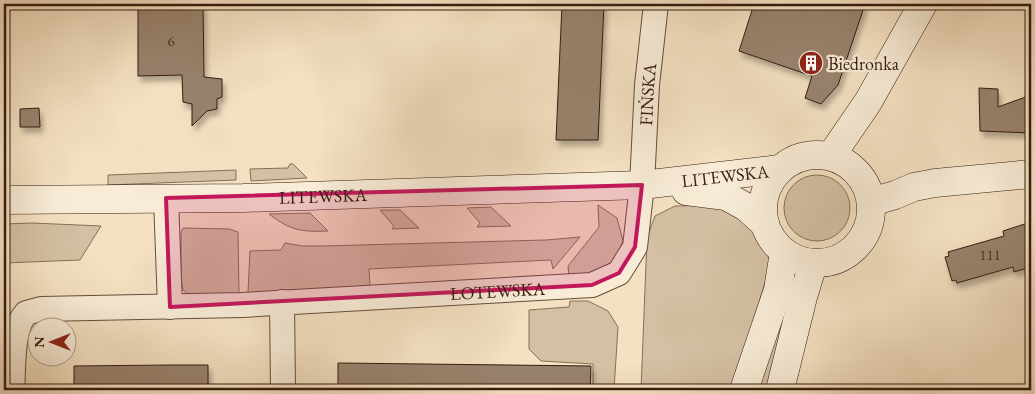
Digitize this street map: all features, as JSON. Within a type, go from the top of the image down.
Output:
[{"type":"street","name":"FIŃSKA","points":[[642,185],[647,85],[656,4]]},
{"type":"street","points":[[831,156],[868,102],[923,4]]},
{"type":"street","points":[[813,155],[831,156],[850,166],[864,182],[870,202],[870,220],[864,236],[852,249],[838,259],[813,264],[784,252],[774,243],[765,224],[763,204],[769,184],[780,169],[795,159],[813,155]]},
{"type":"street","name":"LITEWSKA","points":[[4,200],[243,198],[642,185],[780,169]]},
{"type":"street","points":[[870,202],[914,187],[952,181],[1031,174]]},
{"type":"street","name":"LITEWSKA","points":[[642,185],[726,196],[746,207],[765,224]]},
{"type":"street","name":"ŁOTEWSKA","points":[[12,390],[16,335],[19,324],[26,312],[41,309],[170,307],[592,285],[619,273],[635,247],[642,185]]},
{"type":"street","points":[[166,198],[170,307]]},
{"type":"street","points":[[744,390],[778,290],[784,252]]},
{"type":"street","points":[[780,390],[813,264]]},
{"type":"street","points":[[282,302],[283,390]]},
{"type":"highlighted area","points":[[642,185],[635,247],[619,273],[592,285],[170,307],[166,198]]},
{"type":"shaded area","points":[[290,164],[293,164],[307,178],[251,181],[250,169],[288,168]]},
{"type":"shaded area","points":[[236,170],[236,180],[108,185],[108,175]]},
{"type":"shaded area","points":[[817,175],[829,178],[840,185],[847,196],[850,208],[847,220],[840,231],[829,238],[817,241],[805,238],[794,231],[787,220],[784,208],[787,196],[794,185],[805,178]]},
{"type":"shaded area","points":[[598,205],[617,218],[623,241],[614,262],[596,274],[569,277],[568,266],[599,227]]},
{"type":"shaded area","points":[[718,205],[758,229],[771,263],[732,390],[641,390],[647,238],[655,216],[675,206]]},
{"type":"shaded area","points":[[491,207],[511,226],[477,227],[480,223],[467,208]]},
{"type":"shaded area","points":[[380,210],[400,210],[419,228],[392,229],[394,226]]},
{"type":"shaded area","points":[[310,213],[328,231],[311,231],[290,227],[269,214]]},
{"type":"shaded area","points":[[32,223],[101,226],[80,260],[4,263],[4,224]]},
{"type":"shaded area","points":[[183,228],[229,229],[238,232],[239,295],[188,294],[183,290],[181,278],[181,233]]},
{"type":"shaded area","points":[[580,237],[553,269],[551,260],[369,269],[370,286],[248,293],[250,251],[281,250],[285,243],[302,246],[322,246],[546,240]]},
{"type":"shaded area","points":[[791,265],[800,270],[771,390],[758,390]]},
{"type":"shaded area","points":[[570,301],[588,301],[608,311],[618,327],[614,390],[593,390],[593,364],[541,361],[529,349],[529,310],[569,307]]},
{"type":"building","points":[[138,4],[203,4],[204,77],[222,79],[222,97],[217,99],[217,109],[207,111],[192,126],[192,104],[183,102],[182,75],[138,76]]},
{"type":"building","points":[[562,4],[604,4],[598,140],[556,140]]},
{"type":"building","name":"Biedronka","points":[[754,4],[865,4],[838,85],[821,104],[805,98],[812,76],[739,51]]},
{"type":"building","points":[[979,88],[998,89],[998,107],[1031,95],[1031,133],[980,131]]},
{"type":"building","points":[[39,108],[40,127],[20,127],[20,109]]},
{"type":"building","points":[[1031,222],[1031,267],[1014,272],[1013,267],[957,283],[956,280],[952,281],[945,257],[949,256],[948,252],[1004,236],[1003,231]]},
{"type":"building","points":[[338,363],[591,366],[590,390],[338,390]]},
{"type":"building","points":[[208,365],[208,390],[74,390],[74,366]]},
{"type":"place","name":"Biedronka","points":[[811,63]]}]
